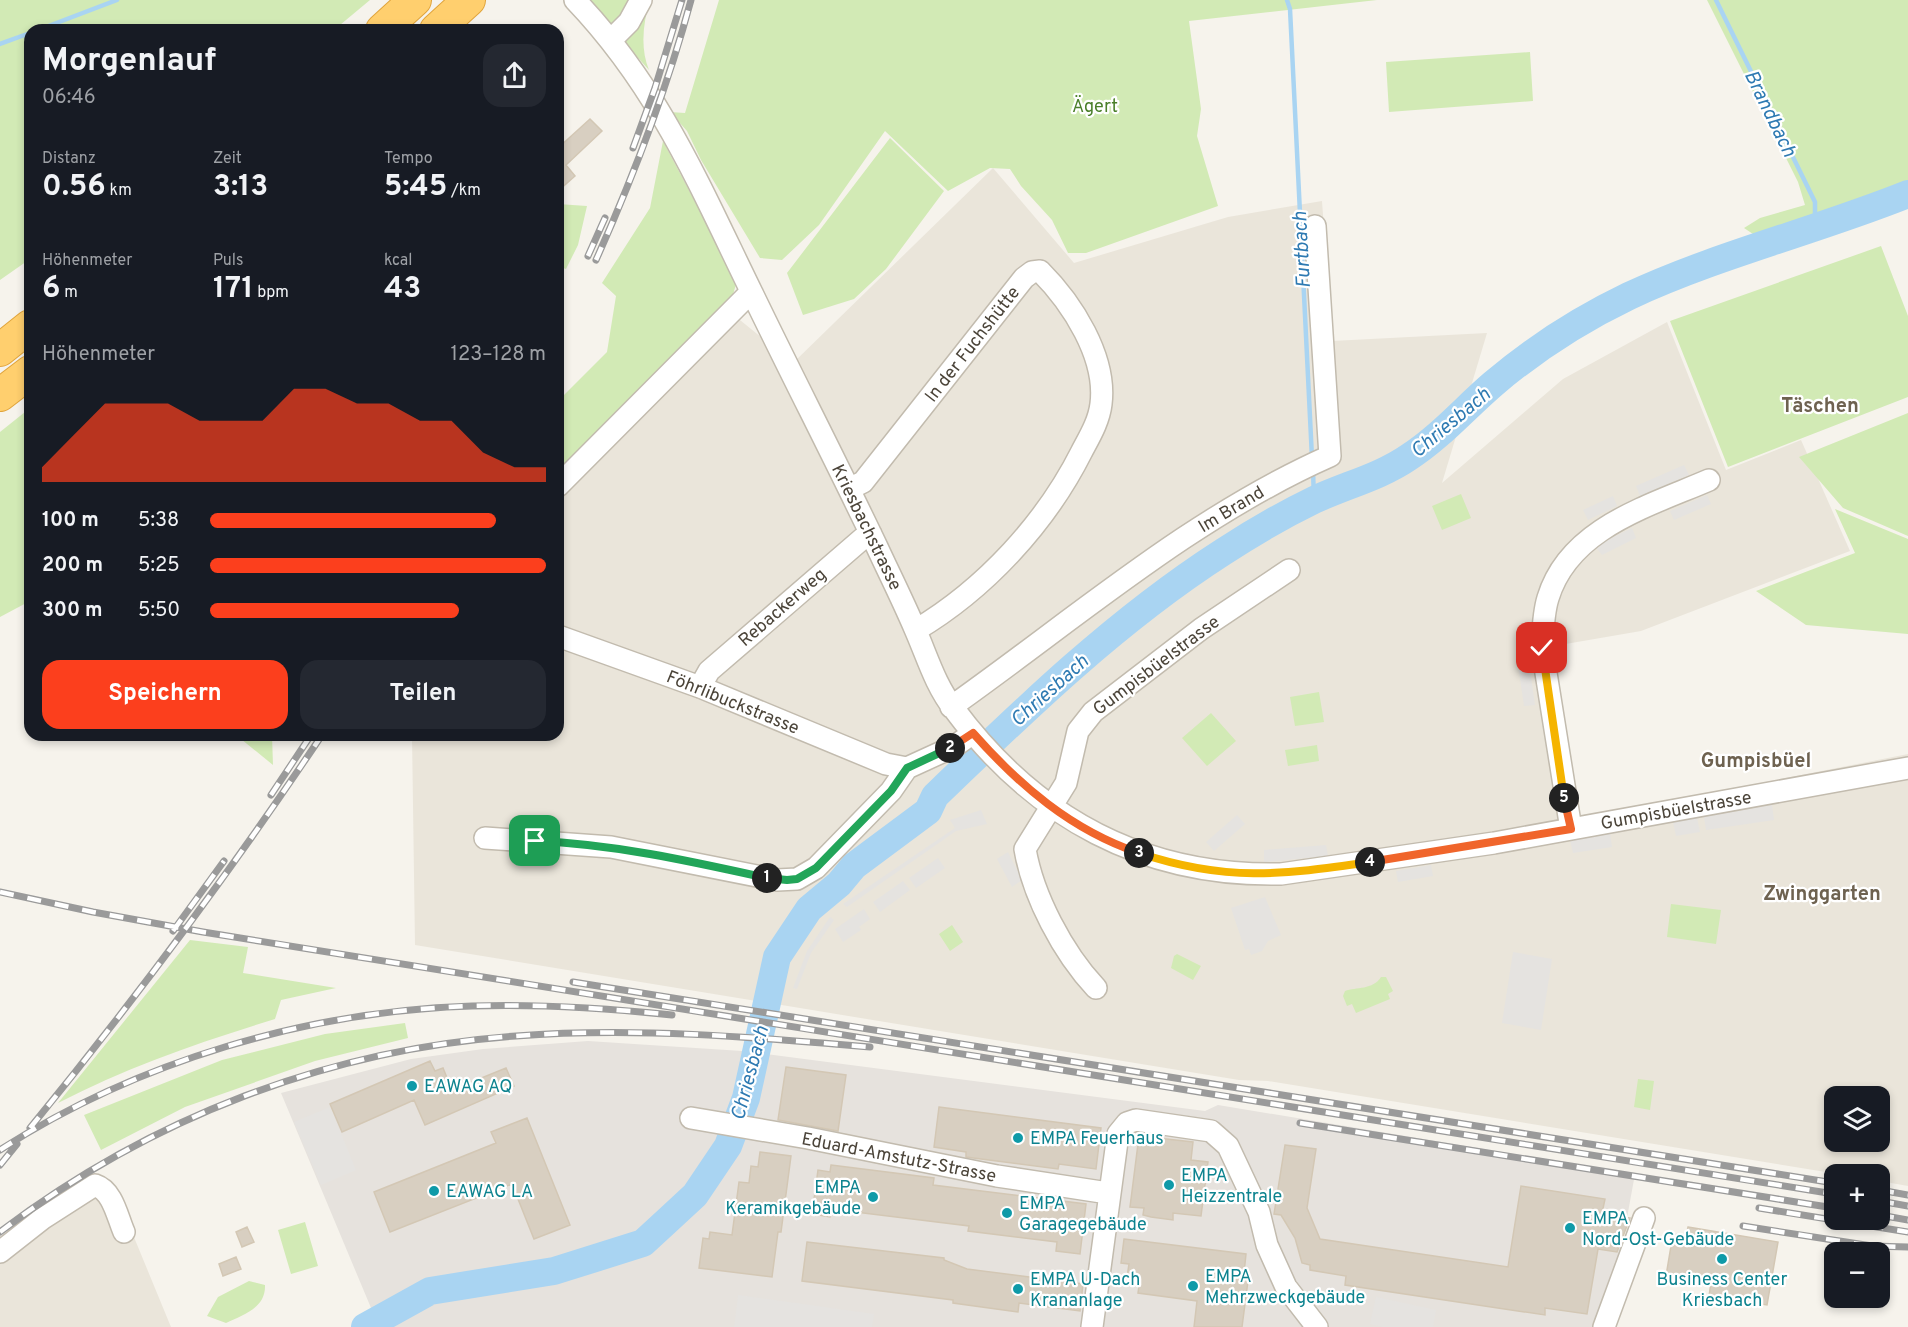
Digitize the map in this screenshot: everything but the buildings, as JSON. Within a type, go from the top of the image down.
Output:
[{"type":"highway","points":[[389,24],[415,0]]},
{"type":"highway","points":[[443,24],[469,0]]},
{"type":"highway","points":[[0,350],[24,331]]},
{"type":"highway","points":[[0,395],[24,377]]},
{"type":"street","name":"Kriesbachstrasse","points":[[575,0],[611,40],[650,94],[688,159],[871,534],[916,630],[934,675],[951,707],[1005,769],[1053,808]]},
{"type":"street","points":[[611,40],[629,22],[641,0]]},
{"type":"street","name":"Im Brand","points":[[951,707],[1185,537],[1249,498],[1330,456],[1315,226]]},
{"type":"street","name":"In der Fuchshütte","points":[[849,489],[863,482],[1024,278],[1032,272],[1040,271],[1074,316],[1096,353],[1101,387],[1101,406],[1096,421],[1070,474],[1015,547],[992,571],[939,616],[916,630]]},
{"type":"street","points":[[564,480],[752,292]]},
{"type":"street","points":[[1571,829],[1542,648],[1548,597],[1571,555],[1598,532],[1627,516],[1708,480]]},
{"type":"street","name":"Rebackerweg","points":[[700,687],[709,671],[862,538],[871,534]]},
{"type":"street","name":"Gumpisbüelstrasse","points":[[1289,570],[1201,628],[1092,712],[1078,731],[1066,783],[1053,808],[1077,824],[1124,848],[1188,867],[1248,875],[1315,871],[1571,829],[1908,768]]},
{"type":"street","name":"Föhrlibuckstrasse","points":[[564,638],[700,687],[886,764],[907,768]]},
{"type":"street","points":[[485,838],[581,843],[640,851],[777,880],[797,879],[816,868],[891,791],[907,768],[975,736]]},
{"type":"street","points":[[1053,808],[1025,849],[1029,874],[1069,954],[1096,988]]},
{"type":"street","name":"Eduard-Amstutz-Strasse","points":[[691,1119],[808,1138],[997,1176],[1108,1193]]},
{"type":"street","points":[[1092,1327],[1108,1193],[1118,1134],[1127,1123],[1136,1120],[1211,1131],[1228,1146],[1258,1212],[1267,1245],[1287,1287],[1317,1327]]},
{"type":"street","points":[[0,1252],[42,1219],[95,1185],[103,1188],[110,1196],[124,1232]]},
{"type":"street","points":[[1604,1327],[1644,1218]]},
{"type":"shaded area","points":[[993,168],[1074,263],[1228,217],[1322,201],[1332,341],[1487,333],[1442,483],[1563,379],[1667,322],[1726,470],[1801,440],[1850,551],[1641,631],[1554,646],[1578,819],[1908,754],[1908,1186],[1890,1183],[1890,1164],[1824,1164],[1824,1172],[1268,1081],[1239,1080],[415,945],[412,741],[564,741],[564,489],[735,316],[793,363]]},
{"type":"shaded area","points":[[1684,465],[1689,475],[1640,496],[1636,486]]},
{"type":"shaded area","points":[[1707,495],[1711,504],[1674,520],[1670,511]]},
{"type":"shaded area","points":[[1613,496],[1617,506],[1588,520],[1583,510]]},
{"type":"shaded area","points":[[1632,528],[1636,538],[1602,555],[1595,546]]},
{"type":"shaded area","points":[[1528,656],[1535,705],[1524,706],[1517,658]]},
{"type":"shaded area","points":[[1772,805],[1774,820],[1706,830],[1704,817]]},
{"type":"shaded area","points":[[981,810],[987,824],[956,831],[847,907],[843,904],[955,828],[950,820]]},
{"type":"shaded area","points":[[1237,815],[1245,824],[1214,851],[1206,842]]},
{"type":"shaded area","points":[[1697,818],[1700,832],[1676,836],[1673,822]]},
{"type":"shaded area","points":[[1610,833],[1612,847],[1573,853],[1570,840]]},
{"type":"shaded area","points":[[1326,845],[1328,856],[1264,862],[1264,850]]},
{"type":"shaded area","points":[[1008,852],[1022,880],[1012,887],[997,859]]},
{"type":"shaded area","points":[[938,858],[945,868],[916,888],[909,878]]},
{"type":"shaded area","points":[[1431,865],[1433,876],[1398,882],[1396,871]]},
{"type":"shaded area","points":[[903,881],[910,890],[880,912],[873,902]]},
{"type":"shaded area","points":[[1265,897],[1281,935],[1268,941],[1262,951],[1251,955],[1249,949],[1245,950],[1231,908]]},
{"type":"shaded area","points":[[864,909],[870,919],[859,927],[861,930],[843,942],[835,929]]},
{"type":"shaded area","points":[[830,917],[834,920],[811,953],[797,989],[793,988],[807,951]]},
{"type":"shaded area","points":[[1513,952],[1552,959],[1541,1030],[1502,1023]]},
{"type":"shaded area","points":[[588,1041],[742,1051],[1205,1111],[1218,1105],[1635,1174],[1607,1327],[379,1327],[281,1093],[411,1059],[483,1049]]},
{"type":"shaded area","points":[[330,1107],[356,1170],[321,1185],[294,1122]]},
{"type":"shaded area","points":[[110,1179],[171,1327],[0,1327],[0,1258]]},
{"type":"shaded area","points":[[738,1295],[874,1314],[872,1327],[734,1327]]},
{"type":"shaded area","points":[[1376,1297],[1436,1310],[1433,1327],[1383,1327],[1370,1324]]},
{"type":"green space","points":[[0,0],[370,0],[341,24],[24,24],[24,263],[0,280]]},
{"type":"green space","points":[[591,0],[650,0],[643,35],[644,53],[649,70],[594,9]]},
{"type":"green space","name":"Ägert","points":[[719,0],[1377,0],[1189,21],[1201,109],[1197,136],[1218,206],[1086,253],[1068,253],[1052,220],[1021,186],[1010,169],[990,168],[948,191],[885,131],[819,225],[782,260],[760,258],[701,160],[687,131],[670,112],[685,113]]},
{"type":"green space","points":[[1707,0],[1908,0],[1908,181],[1858,205],[1756,236],[1744,228],[1760,218],[1805,205],[1798,182]]},
{"type":"green space","points":[[1530,52],[1533,101],[1389,112],[1386,62]]},
{"type":"green space","points":[[890,138],[944,191],[886,269],[854,299],[803,315],[787,273]]},
{"type":"green space","points":[[663,141],[737,281],[732,298],[564,466],[564,395],[607,352],[616,296],[602,283],[650,208]]},
{"type":"green space","points":[[564,204],[587,206],[578,245],[566,269],[564,268]]},
{"type":"green space","points":[[1881,246],[1908,316],[1908,397],[1728,467],[1670,321]]},
{"type":"green space","points":[[24,413],[24,604],[0,617],[0,432]]},
{"type":"green space","points":[[1908,413],[1908,536],[1843,508],[1799,457]]},
{"type":"green space","points":[[1461,494],[1471,518],[1442,530],[1432,506]]},
{"type":"green space","points":[[1835,509],[1908,539],[1908,634],[1806,625],[1756,591],[1855,553]]},
{"type":"green space","points":[[1319,692],[1324,722],[1295,726],[1290,697]]},
{"type":"green space","points":[[1211,713],[1236,741],[1207,766],[1182,738]]},
{"type":"green space","points":[[243,741],[272,741],[273,765]]},
{"type":"green space","points":[[1317,745],[1319,761],[1288,766],[1285,750]]},
{"type":"green space","points":[[1671,904],[1721,910],[1716,944],[1667,937]]},
{"type":"green space","points":[[952,925],[963,942],[950,951],[939,934]]},
{"type":"green space","points":[[190,940],[248,947],[243,973],[336,988],[281,1000],[275,1019],[164,1056],[58,1103]]},
{"type":"green space","points":[[1177,954],[1201,966],[1193,980],[1171,968],[1174,956]]},
{"type":"green space","points":[[1381,977],[1386,977],[1393,991],[1388,994],[1390,999],[1356,1013],[1352,1004],[1347,1006],[1343,996],[1345,991],[1369,986]]},
{"type":"green space","points":[[405,1023],[408,1038],[315,1061],[185,1107],[101,1150],[84,1115],[222,1060],[325,1034]]},
{"type":"green space","points":[[1638,1079],[1654,1081],[1650,1110],[1634,1107]]},
{"type":"green space","points":[[305,1222],[318,1266],[291,1274],[278,1230]]},
{"type":"green space","points":[[249,1281],[265,1285],[262,1300],[252,1310],[226,1323],[207,1316],[218,1297]]},
{"type":"waterway","points":[[54,24],[117,0]]},
{"type":"waterway","name":"Furtbach","points":[[1287,0],[1290,9],[1312,458]]},
{"type":"waterway","name":"Brandbach","points":[[1716,0],[1815,202],[1815,228]]},
{"type":"waterway","points":[[0,44],[24,35]]},
{"type":"waterway","name":"Chriesbach","points":[[365,1327],[430,1291],[554,1271],[643,1243],[695,1195],[728,1146],[746,1098],[777,957],[809,909],[839,884],[854,866],[928,811],[935,796],[1073,667],[1184,578],[1245,538],[1291,512],[1386,470],[1409,457],[1431,441],[1524,359],[1575,325],[1611,305],[1663,281],[1908,194]]},
{"type":"waterway","name":"Furtbach","points":[[1313,470],[1314,500]]},
{"type":"railway","points":[[633,148],[655,88],[682,0]]},
{"type":"railway","points":[[596,260],[649,132],[691,0]]},
{"type":"railway","points":[[588,256],[605,218]]},
{"type":"railway","points":[[271,795],[307,741]]},
{"type":"railway","points":[[30,1128],[181,935],[318,741]]},
{"type":"railway","points":[[173,931],[224,861]]},
{"type":"railway","points":[[0,892],[203,932],[1824,1192]]},
{"type":"railway","points":[[573,982],[1824,1181]]},
{"type":"railway","points":[[0,1150],[53,1118],[109,1091],[226,1046],[287,1030],[348,1018],[410,1010],[472,1006],[572,1007],[672,1015]]},
{"type":"railway","points":[[0,1232],[58,1191],[118,1155],[180,1123],[244,1096],[310,1074],[378,1056],[446,1043],[560,1033],[649,1033],[870,1047]]},
{"type":"railway","points":[[1300,1123],[1824,1206]]},
{"type":"railway","points":[[0,1165],[17,1144]]},
{"type":"railway","points":[[1890,1192],[1908,1195]]},
{"type":"railway","points":[[1890,1203],[1908,1206]]},
{"type":"railway","points":[[1759,1208],[1908,1232]]},
{"type":"railway","points":[[1890,1217],[1908,1220]]},
{"type":"railway","points":[[1743,1226],[1872,1246],[1908,1247]]},
{"type":"place","name":"EAWAG AQ","points":[[412,1086]]},
{"type":"place","name":"EMPA Feuerhaus","points":[[1018,1138]]},
{"type":"place","name":"EMPA Heizzentrale","points":[[1169,1185]]},
{"type":"place","name":"EAWAG LA","points":[[434,1191]]},
{"type":"place","name":"EMPA Keramikgebäude","points":[[873,1197]]},
{"type":"place","name":"EMPA Garagegebäude","points":[[1007,1213]]},
{"type":"place","name":"EMPA Nord-Ost-Gebäude","points":[[1570,1228]]},
{"type":"place","name":"Business Center Kriesbach","points":[[1722,1259]]},
{"type":"place","name":"EMPA Mehrzweckgebäude","points":[[1193,1286]]},
{"type":"place","name":"EMPA U-Dach Krananlage","points":[[1018,1289]]},
{"type":"district","name":"Täschen","points":[[1820,405]]},
{"type":"district","name":"Gumpisbüel","points":[[1756,760]]},
{"type":"district","name":"Zwinggarten","points":[[1822,893]]},
{"type":"route","points":[[535,841],[581,843],[640,851],[777,880],[797,879],[816,868],[891,791],[907,768],[955,746],[973,733],[1008,772],[1030,791],[1077,824],[1124,848],[1188,867],[1248,875],[1315,871],[1571,829],[1564,799],[1542,648]]}]
